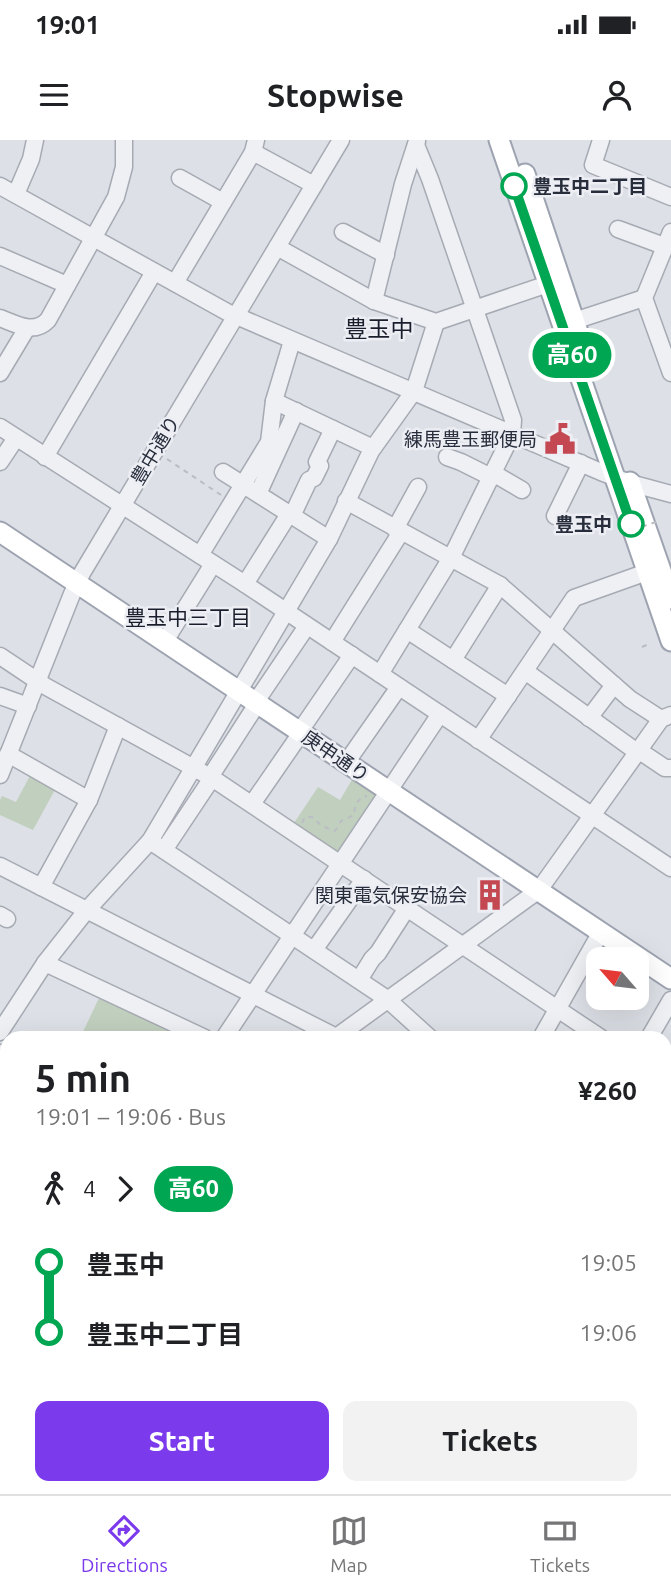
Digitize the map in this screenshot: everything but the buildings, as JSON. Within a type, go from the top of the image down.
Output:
[{"type":"main road","points":[[499,140],[548,284],[622,480],[671,599]]},
{"type":"main road","points":[[513,140],[575,321],[647,572],[671,641]]},
{"type":"main road","name":"庚申通り","points":[[0,532],[671,979]]},
{"type":"street","points":[[16,194],[31,159],[35,140]]},
{"type":"street","points":[[0,318],[27,328],[44,324],[112,205],[121,181],[124,140]]},
{"type":"street","name":"豊中通り","points":[[0,775],[76,583],[341,140]]},
{"type":"street","points":[[601,140],[593,165],[671,197]]},
{"type":"street","points":[[374,301],[403,184],[417,142]]},
{"type":"street","points":[[380,674],[451,558],[512,434],[513,420],[417,142]]},
{"type":"street","points":[[175,283],[254,146],[314,185]]},
{"type":"street","points":[[180,178],[223,202]]},
{"type":"street","points":[[0,186],[236,316],[622,480],[671,494]]},
{"type":"street","points":[[618,229],[668,239],[643,298],[671,373]]},
{"type":"street","points":[[343,232],[386,256]]},
{"type":"street","points":[[277,247],[374,301],[436,322],[548,284]]},
{"type":"street","points":[[0,256],[67,285]]},
{"type":"street","points":[[45,457],[154,272]]},
{"type":"street","points":[[575,321],[643,298]]},
{"type":"street","points":[[1,1031],[45,963],[86,911],[157,845],[211,778],[250,700],[285,611],[329,539],[373,448],[414,391],[436,322]]},
{"type":"street","points":[[0,373],[27,328]]},
{"type":"street","points":[[165,641],[232,503],[269,442],[274,401],[292,341]]},
{"type":"street","points":[[274,401],[373,448]]},
{"type":"street","points":[[258,494],[296,411]]},
{"type":"street","points":[[0,427],[245,584],[671,868]]},
{"type":"street","points":[[245,584],[291,515],[309,481],[314,478],[320,466],[317,462],[333,429]]},
{"type":"street","points":[[0,462],[16,438]]},
{"type":"street","points":[[447,457],[522,489]]},
{"type":"street","points":[[555,516],[581,463]]},
{"type":"street","points":[[223,472],[329,539]]},
{"type":"street","points":[[332,642],[398,530],[418,487]]},
{"type":"street","points":[[345,1031],[539,890],[638,751],[666,717],[630,699],[500,585],[346,501]]},
{"type":"street","points":[[478,740],[574,598],[647,572]]},
{"type":"street","points":[[453,660],[500,585]]},
{"type":"street","points":[[157,845],[194,767],[307,626]]},
{"type":"street","points":[[407,630],[508,696]]},
{"type":"street","points":[[252,804],[352,655]]},
{"type":"street","points":[[0,656],[45,686],[194,767],[591,1031]]},
{"type":"street","points":[[525,671],[638,751],[665,768],[671,768]]},
{"type":"street","points":[[589,718],[614,685]]},
{"type":"street","points":[[346,763],[398,687]]},
{"type":"street","points":[[0,696],[28,706]]},
{"type":"street","points":[[229,1031],[440,715]]},
{"type":"street","points":[[41,887],[89,800],[118,726]]},
{"type":"street","points":[[8,754],[89,800]]},
{"type":"street","points":[[157,845],[387,999],[422,1031]]},
{"type":"street","points":[[0,866],[325,1031]]},
{"type":"street","points":[[314,950],[364,879]]},
{"type":"street","points":[[359,980],[407,908]]},
{"type":"street","points":[[545,1031],[601,932]]},
{"type":"street","points":[[45,963],[190,1031]]},
{"type":"street","points":[[653,1031],[671,1000]]},
{"type":"path","points":[[155,450],[232,503]]},
{"type":"path","points":[[623,533],[656,522]]},
{"type":"path","points":[[642,647],[651,643]]},
{"type":"path","points":[[299,827],[306,817],[312,817],[322,826],[335,831],[341,821],[354,815],[359,799],[368,796]]},
{"type":"green space","points":[[32,772],[57,786],[33,830],[0,815],[2,796],[16,802]]},
{"type":"green space","points":[[353,778],[375,793],[376,797],[340,850],[336,851],[294,823],[318,787],[340,800]]},
{"type":"green space","points":[[100,996],[174,1029],[173,1031],[83,1031]]},
{"type":"bus line","name":"高60","points":[[514,186],[631,524]]},
{"type":"place","name":"豊玉中二丁目","points":[[514,186]]},
{"type":"place","name":"練馬豊玉郵便局","points":[[560,439]]},
{"type":"place","name":"豊玉中","points":[[631,524]]},
{"type":"place","name":"関東電気保安協会","points":[[490,895]]},
{"type":"district","name":"豊玉中","points":[[379,328]]},
{"type":"district","name":"豊玉中三丁目","points":[[188,617]]}]
